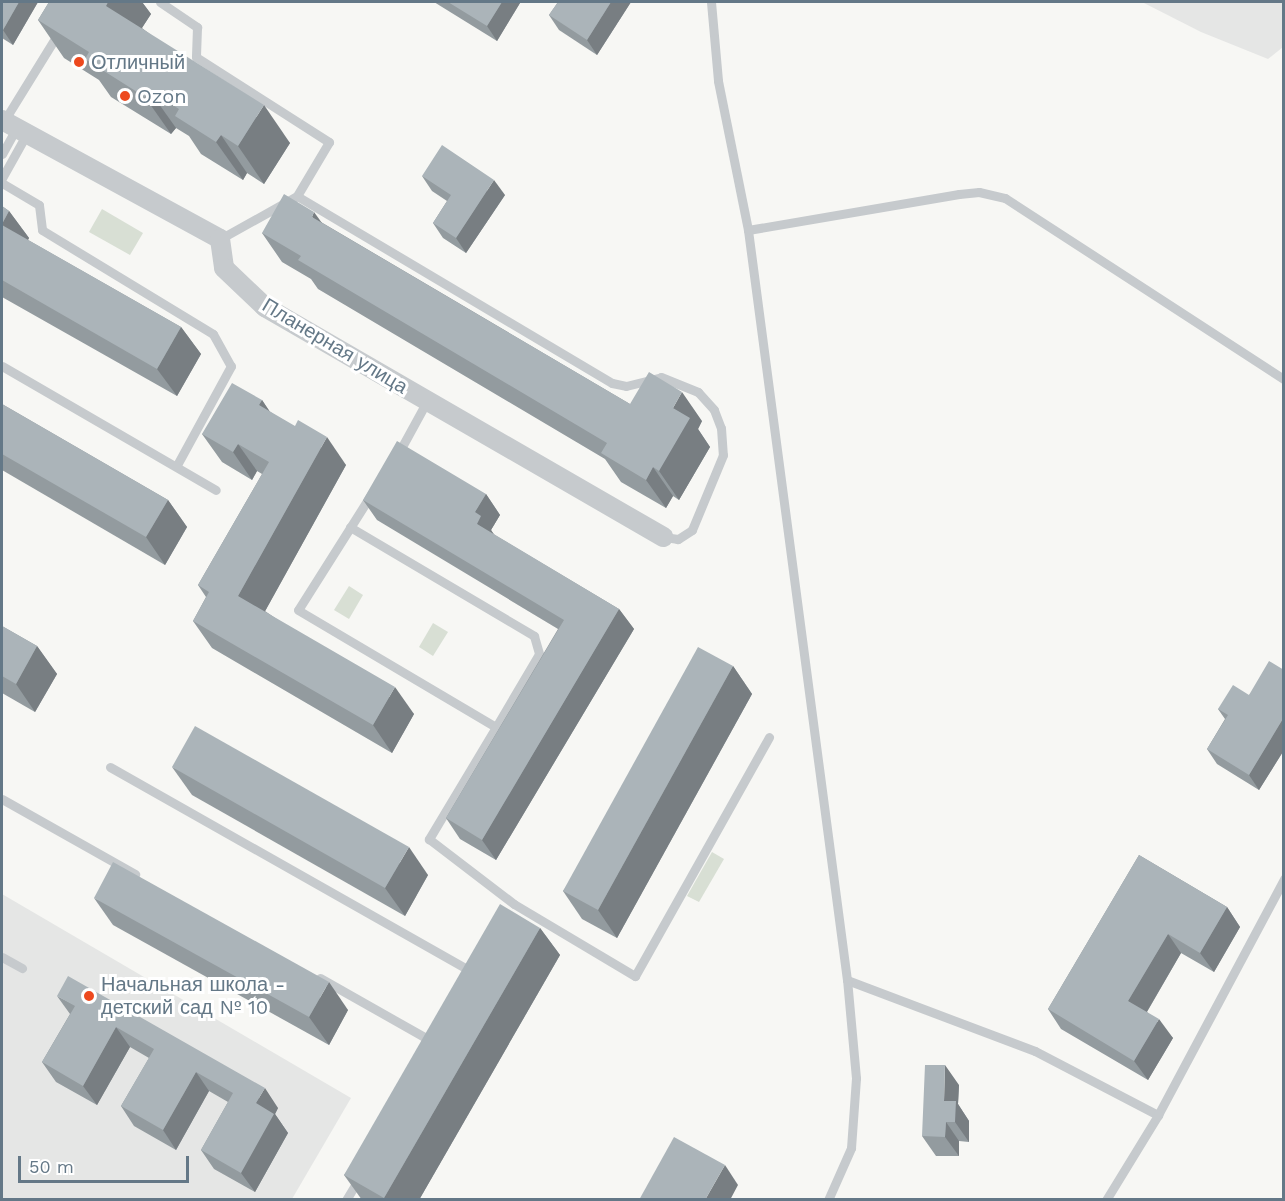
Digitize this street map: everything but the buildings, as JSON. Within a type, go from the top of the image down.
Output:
[{"type":"street","points":[[12,126],[220,239]]},
{"type":"street","name":"Планерная улица","points":[[220,239],[224,268],[265,307],[663,537]]},
{"type":"lane","points":[[160,2],[197,27],[196,57],[329,142],[297,196],[220,239]]},
{"type":"lane","points":[[711,2],[718,81],[748,230],[848,980],[856,1078],[851,1148],[828,1200]]},
{"type":"lane","points":[[2,154],[12,126],[66,21]]},
{"type":"lane","points":[[2,178],[12,126]]},
{"type":"lane","points":[[2,183],[39,205],[42,230],[213,334],[231,366],[177,465]]},
{"type":"lane","points":[[748,230],[959,194],[979,192],[1005,198],[1284,379]]},
{"type":"lane","points":[[297,196],[612,383],[626,386],[661,376],[698,392],[714,410],[721,428],[723,455],[692,530],[678,539],[663,537]]},
{"type":"lane","points":[[2,366],[177,465],[216,490]]},
{"type":"lane","points":[[393,460],[427,401]]},
{"type":"lane","points":[[380,480],[298,610],[496,727]]},
{"type":"lane","points":[[350,527],[534,636],[539,654],[429,839],[514,904],[635,976],[769,737]]},
{"type":"lane","points":[[110,767],[475,973]]},
{"type":"lane","points":[[2,799],[146,880]]},
{"type":"lane","points":[[1106,1200],[1158,1115],[1284,879]]},
{"type":"lane","points":[[508,914],[514,904]]},
{"type":"lane","points":[[2,957],[22,968]]},
{"type":"lane","points":[[469,983],[481,963]]},
{"type":"lane","points":[[311,973],[435,1043]]},
{"type":"lane","points":[[848,980],[1035,1051],[1158,1115]]},
{"type":"lane","points":[[429,1054],[441,1033]]},
{"type":"lane","points":[[346,1200],[364,1168]]},
{"type":"shaded area","points":[[1142,2],[1283,2],[1283,47],[1268,59],[1201,32]]},
{"type":"shaded area","points":[[102,209],[143,233],[130,255],[89,232]]},
{"type":"shaded area","points":[[349,586],[363,595],[349,619],[334,610]]},
{"type":"shaded area","points":[[433,623],[448,632],[433,656],[419,647]]},
{"type":"shaded area","points":[[712,852],[724,859],[699,902],[687,896]]},
{"type":"shaded area","name":"Начальная школа - детский сад № 10","points":[[2,894],[351,1098],[292,1199],[2,1200]]},
{"type":"place","name":"Отличный","points":[[79,62]]},
{"type":"place","name":"Ozon","points":[[125,96]]},
{"type":"place","name":"Начальная школа - детский сад № 10","points":[[89,996]]}]
